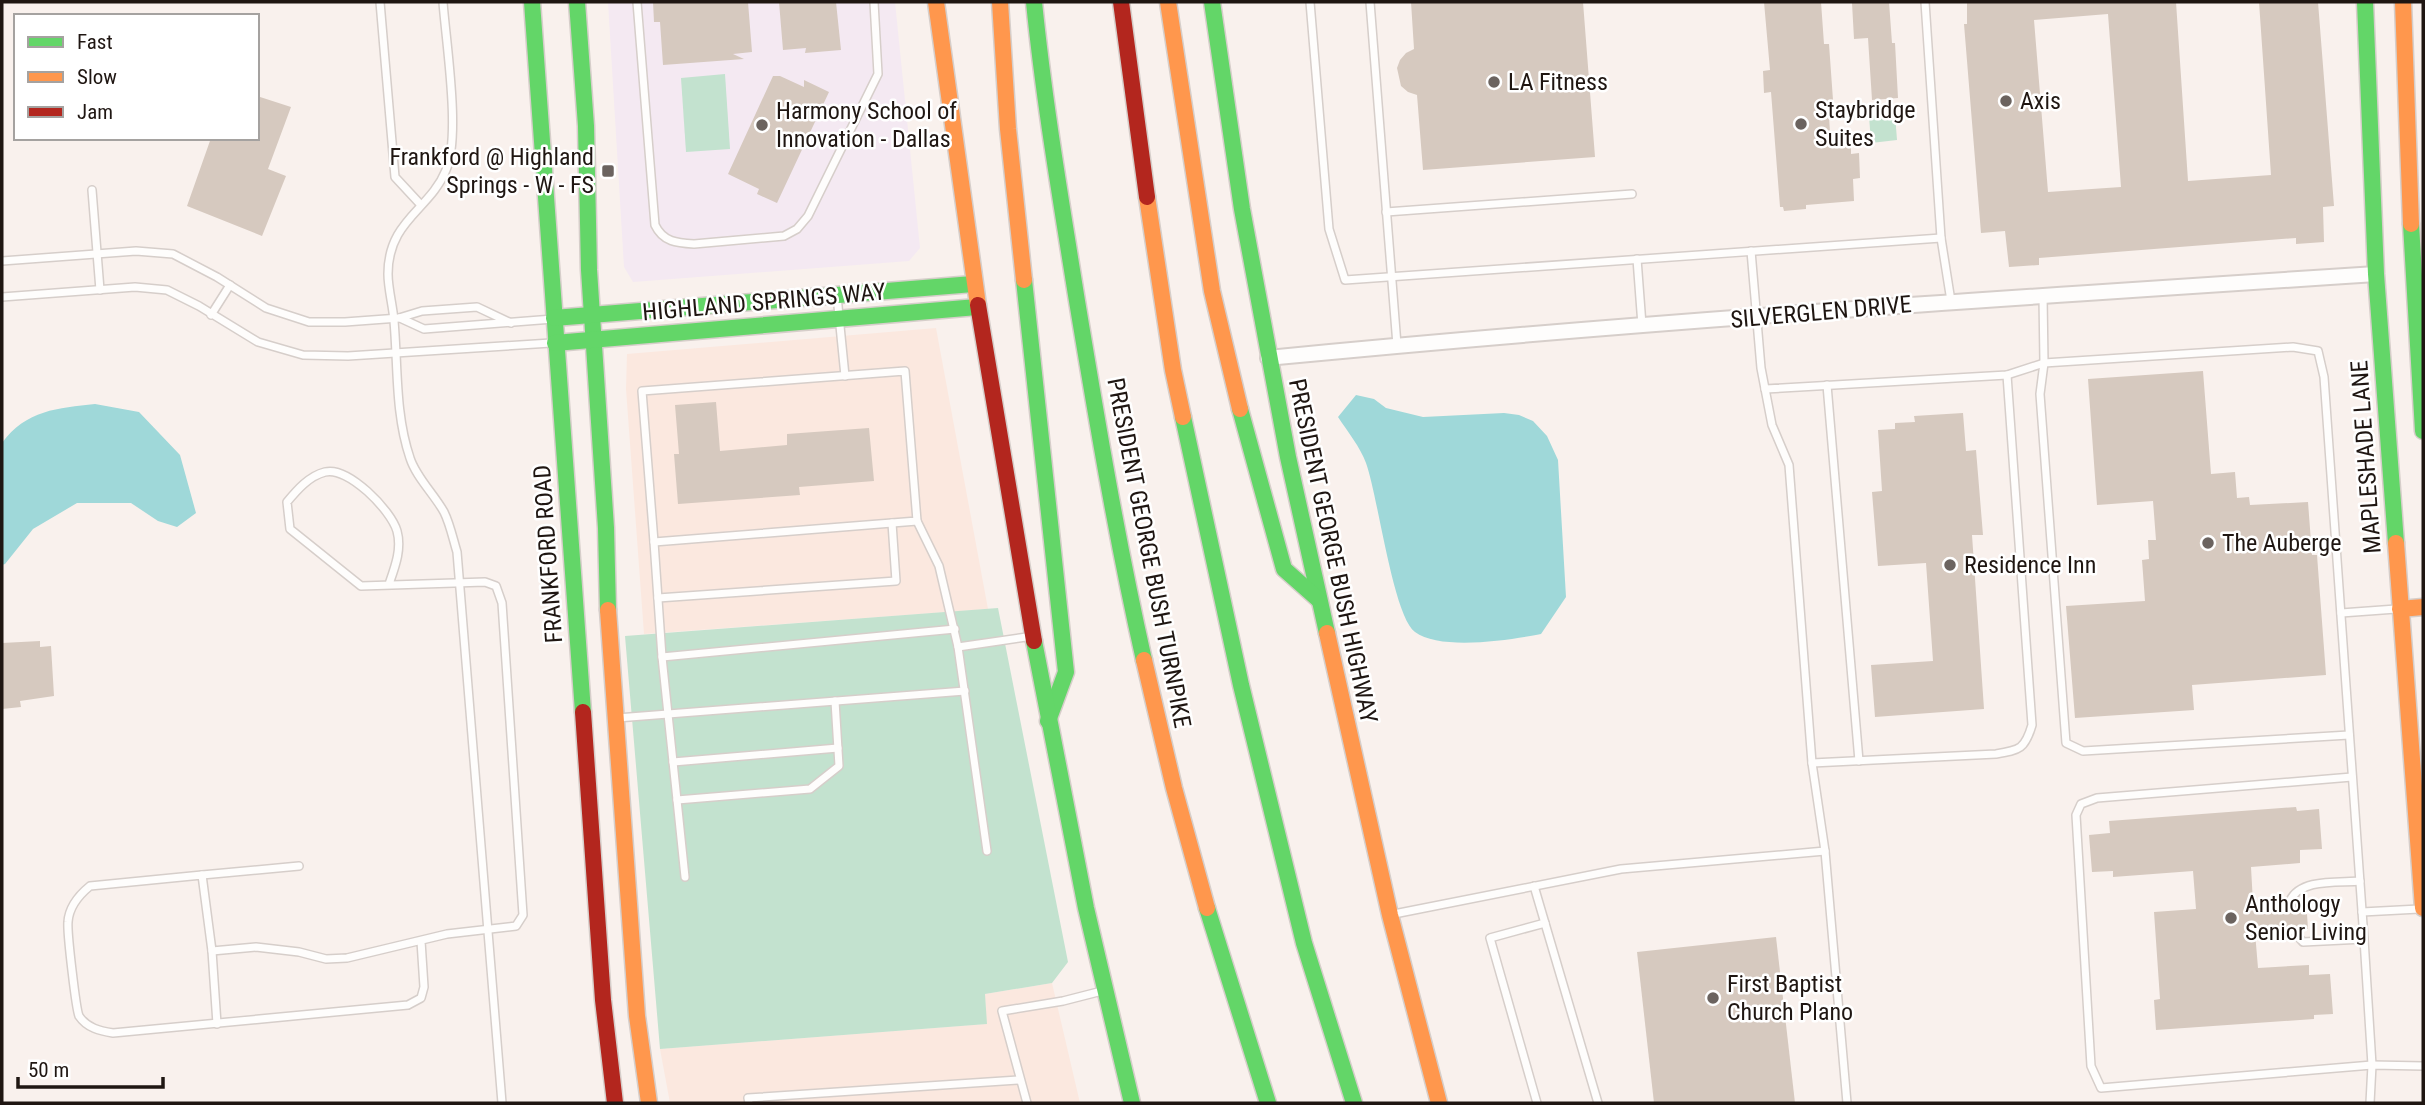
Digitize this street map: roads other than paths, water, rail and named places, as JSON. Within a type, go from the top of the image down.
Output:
[{"type":"main road","name":"FRANKFORD ROAD","points":[[532,2],[604,1012],[615,1103]]},
{"type":"main road","points":[[577,2],[586,126],[593,339],[606,528],[614,718],[637,1016],[649,1103]]},
{"type":"main road","points":[[936,2],[973,284],[1048,721],[1084,910],[1132,1103]]},
{"type":"main road","points":[[1000,2],[1008,130],[1066,671],[1048,721]]},
{"type":"main road","name":"PRESIDENT GEORGE BUSH TURNPIKE","points":[[1034,2],[1041,79],[1082,332],[1154,701],[1193,859],[1268,1103]]},
{"type":"main road","points":[[1121,2],[1173,370],[1241,685],[1301,930],[1354,1103]]},
{"type":"main road","points":[[1168,2],[1212,292],[1250,450],[1284,569],[1319,600]]},
{"type":"main road","name":"PRESIDENT GEORGE BUSH HIGHWAY","points":[[1212,2],[1232,150],[1268,358],[1390,915],[1420,1039],[1440,1103]]},
{"type":"main road","name":"MAPLESHADE LANE","points":[[2365,2],[2400,272],[2415,317],[2423,431]]},
{"type":"main road","name":"MAPLESHADE LANE","points":[[2403,2],[2400,609],[2423,908]]},
{"type":"main road","name":"HIGHLAND SPRINGS WAY","points":[[554,318],[973,284]]},
{"type":"main road","name":"HIGHLAND SPRINGS WAY","points":[[555,343],[977,307]]},
{"type":"main road","points":[[2400,609],[2423,607]]},
{"type":"street","name":"SILVERGLEN DRIVE","points":[[1268,358],[1397,345],[1951,302],[2400,272]]},
{"type":"lane","points":[[380,2],[395,177],[421,205]]},
{"type":"lane","points":[[443,2],[452,154],[435,191],[406,221],[393,245],[388,274],[397,318],[399,405],[410,460],[445,513],[457,552],[502,1103]]},
{"type":"lane","points":[[637,2],[655,225],[658,232],[668,240],[694,244],[784,236],[797,229],[808,216],[875,83],[879,65],[874,2]]},
{"type":"lane","points":[[1310,2],[1329,229],[1345,280],[1941,238]]},
{"type":"lane","points":[[1370,2],[1397,345]]},
{"type":"lane","points":[[1925,2],[1941,238],[1951,302]]},
{"type":"lane","points":[[92,190],[100,290]]},
{"type":"lane","points":[[1386,212],[1632,194]]},
{"type":"lane","points":[[2,261],[136,251],[173,254],[266,308],[309,321],[345,322],[397,318],[422,311],[477,307],[511,323]]},
{"type":"lane","points":[[1751,251],[1765,389],[1772,425],[1789,465],[1812,763],[1825,850],[1847,1103]]},
{"type":"lane","points":[[1637,260],[1642,326]]},
{"type":"lane","points":[[211,315],[230,285]]},
{"type":"lane","points":[[2,297],[135,287],[167,290],[258,342],[303,355],[397,354],[555,343]]},
{"type":"lane","points":[[837,295],[845,376]]},
{"type":"lane","points":[[2043,296],[2044,363],[2040,394],[2066,743],[2083,751],[2349,735]]},
{"type":"lane","points":[[397,318],[424,329],[554,318]]},
{"type":"lane","points":[[1765,389],[2007,375],[2044,363],[2293,347],[2318,351],[2324,377],[2360,881],[2372,1065],[2370,1103]]},
{"type":"lane","points":[[685,877],[662,657],[642,391],[905,371],[917,521],[939,566],[955,629],[987,851]]},
{"type":"lane","points":[[1812,763],[1996,754],[2016,751],[2027,743],[2032,725],[2007,375]]},
{"type":"lane","points":[[1827,385],[1859,761]]},
{"type":"lane","points":[[212,951],[256,947],[299,952],[326,959],[347,958],[447,934],[516,926],[523,915],[502,603],[496,586],[485,582],[361,586],[290,529],[287,502],[303,484],[326,471],[344,475],[384,506],[397,531],[398,561],[389,584]]},
{"type":"lane","points":[[654,542],[917,521]]},
{"type":"lane","points":[[658,598],[896,581],[892,523]]},
{"type":"lane","points":[[2341,613],[2400,609]]},
{"type":"lane","points":[[662,657],[955,629]]},
{"type":"lane","points":[[958,647],[1033,636]]},
{"type":"lane","points":[[614,718],[965,691]]},
{"type":"lane","points":[[677,800],[810,789],[839,766],[835,701]]},
{"type":"lane","points":[[673,762],[838,748]]},
{"type":"lane","points":[[2352,776],[2097,798],[2081,804],[2076,815],[2091,1066],[2101,1088],[2372,1065],[2423,1066]]},
{"type":"lane","points":[[1390,915],[1621,869],[1825,850]]},
{"type":"lane","points":[[299,866],[90,886],[76,898],[68,921],[79,1015],[94,1030],[113,1033],[408,1005],[421,998],[424,987],[421,942]]},
{"type":"lane","points":[[202,875],[212,951],[217,1024]]},
{"type":"lane","points":[[2290,901],[2300,888],[2360,881]]},
{"type":"lane","points":[[1534,886],[1598,1103]]},
{"type":"lane","points":[[2362,912],[2423,908]]},
{"type":"lane","points":[[1537,1103],[1490,938],[1545,923]]},
{"type":"lane","points":[[2292,930],[2303,942],[2364,940]]},
{"type":"lane","points":[[1027,1103],[1002,1011],[1063,1001],[1103,990]]},
{"type":"lane","points":[[748,1103],[748,1098],[1019,1080]]},
{"type":"water","points":[[1356,395],[1374,399],[1386,408],[1423,417],[1504,413],[1519,415],[1533,421],[1547,436],[1558,460],[1566,597],[1541,634],[1458,643],[1426,638],[1415,632],[1407,621],[1393,580],[1366,463],[1338,417]]},
{"type":"water","points":[[95,404],[139,412],[180,455],[196,513],[177,527],[158,521],[131,503],[77,503],[33,529],[2,565],[2,443],[11,432],[32,417],[56,409]]},
{"type":"place","name":"LA Fitness","points":[[1494,82]]},
{"type":"place","name":"Axis","points":[[2006,101]]},
{"type":"place","name":"Staybridge Suites","points":[[1801,124]]},
{"type":"place","name":"Harmony School of Innovation - Dallas","points":[[762,125]]},
{"type":"place","name":"Frankford @ Highland Springs - W - FS","points":[[608,171]]},
{"type":"place","name":"The Auberge","points":[[2208,543]]},
{"type":"place","name":"Residence Inn","points":[[1950,565]]},
{"type":"place","name":"Anthology Senior Living","points":[[2231,918]]},
{"type":"place","name":"First Baptist Church Plano","points":[[1713,998]]}]
